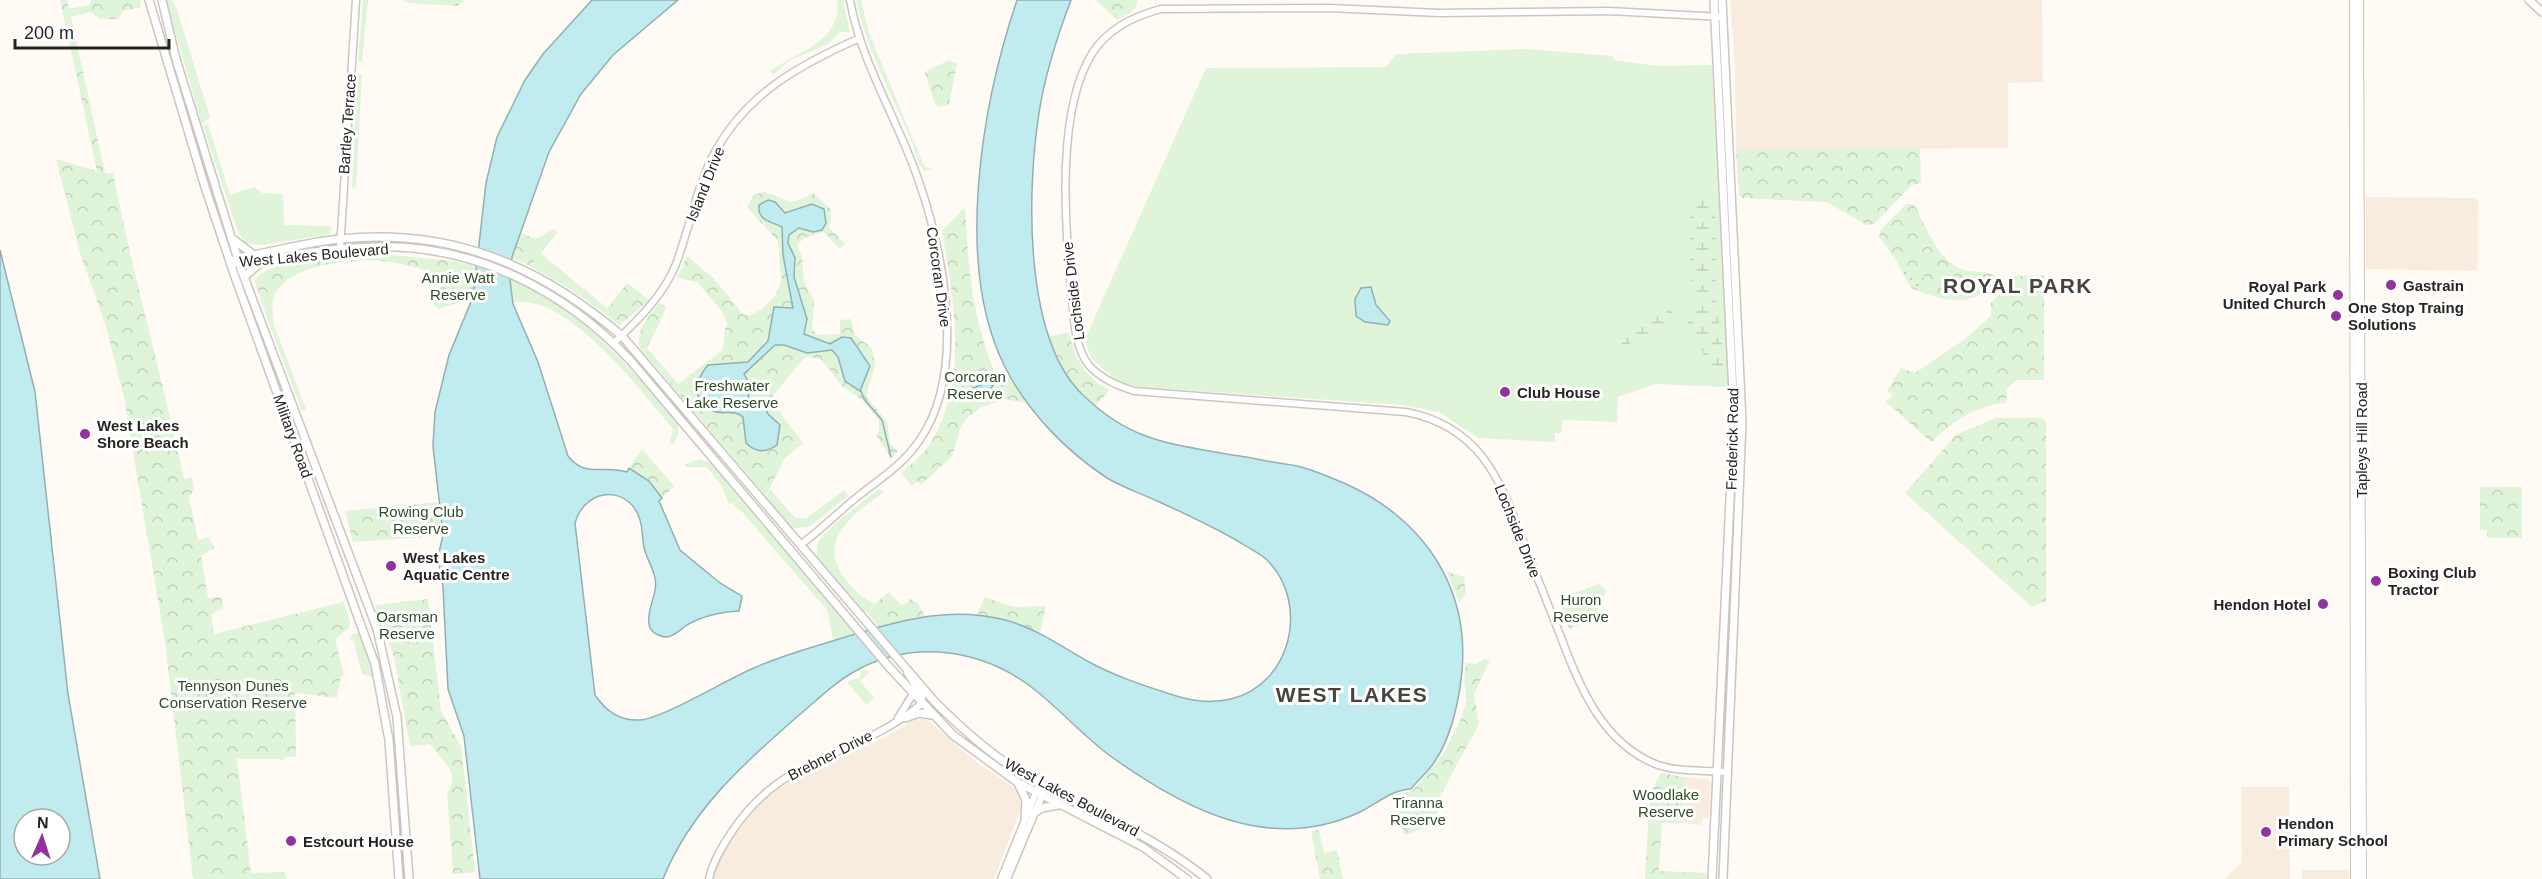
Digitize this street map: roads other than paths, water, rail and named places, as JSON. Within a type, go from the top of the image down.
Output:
[{"type":"main road","name":"Military Road","points":[[149,0],[205,187],[230,261],[365,634],[383,698],[393,780],[399,879]]},
{"type":"main road","name":"Military Road","points":[[162,0],[176,59],[244,277],[377,629],[393,697],[409,879]]},
{"type":"main road","name":"Frederick Road","points":[[1712,879],[1734,404],[1714,0]]},
{"type":"main road","name":"Frederick Road","points":[[1722,0],[1742,422],[1725,772],[1723,879]]},
{"type":"main road","name":"Tapleys Hill Road","points":[[2354,0],[2355,879]]},
{"type":"main road","name":"Tapleys Hill Road","points":[[2359,0],[2362,879]]},
{"type":"main road","points":[[2529,0],[2542,12]]},
{"type":"main road","points":[[231,237],[243,249],[254,255]]},
{"type":"main road","name":"West Lakes Boulevard","points":[[239,260],[254,255],[340,239],[395,237],[427,240],[468,248],[521,267],[565,292],[621,336],[934,701],[981,745],[1043,784],[1164,846],[1207,879]]},
{"type":"main road","name":"West Lakes Boulevard","points":[[230,261],[266,259],[340,249],[400,247],[468,258],[521,278],[578,312],[614,343],[932,715],[987,762],[1017,782],[1143,846],[1187,879]]},
{"type":"main road","points":[[244,277],[266,259]]},
{"type":"main road","points":[[698,440],[704,432]]},
{"type":"main road","points":[[748,483],[744,486],[758,505],[761,514]]},
{"type":"main road","points":[[317,501],[328,497]]},
{"type":"main road","points":[[792,551],[800,545]]},
{"type":"main road","points":[[907,669],[910,680],[922,695],[921,704]]},
{"type":"main road","points":[[905,718],[919,713],[932,715]]},
{"type":"main road","points":[[1017,782],[1026,800],[1025,818]]},
{"type":"main road","points":[[1034,813],[1045,807],[1061,805]]},
{"type":"street","name":"Bartley Terrace","points":[[340,249],[356,0]]},
{"type":"street","name":"Corcoran Drive","points":[[800,545],[911,452],[932,420],[940,400],[947,366],[946,305],[928,212],[907,150],[860,38],[850,0]]},
{"type":"street","name":"Lochside Drive","points":[[1723,17],[1609,11],[1439,13],[1330,8],[1177,8],[1143,14],[1107,37],[1094,52],[1084,71],[1071,127],[1065,188],[1067,244],[1075,327],[1080,350],[1094,370],[1118,386],[1134,391],[1406,412],[1433,420],[1461,435],[1480,453],[1500,483],[1573,674],[1600,718],[1633,751],[1656,764],[1673,769],[1725,772]]},
{"type":"street","name":"Island Drive","points":[[614,343],[650,306],[675,266],[707,170],[715,152],[741,115],[770,87],[794,69],[860,38]]},
{"type":"street","name":"Brebner Drive","points":[[893,723],[913,694]]},
{"type":"street","name":"Brebner Drive","points":[[709,879],[716,858],[730,834],[749,808],[771,788],[794,771],[905,718],[921,704]]},
{"type":"street","points":[[1007,879],[1034,813],[1043,784]]},
{"type":"street","points":[[1001,879],[1025,818],[1039,794]]},
{"type":"water","name":"WEST LAKES","points":[[592,0],[678,0],[613,55],[581,94],[549,152],[512,257],[510,280],[513,304],[538,362],[568,456],[581,467],[627,472],[629,468],[649,481],[662,498],[659,501],[680,550],[720,583],[742,596],[739,611],[719,613],[699,619],[670,636],[665,637],[653,632],[649,621],[656,585],[644,548],[641,524],[636,511],[629,502],[620,497],[599,496],[589,502],[575,523],[595,695],[604,706],[619,717],[626,719],[650,718],[779,658],[895,623],[949,614],[986,616],[1016,623],[1119,676],[1200,701],[1231,699],[1252,690],[1268,677],[1281,660],[1288,640],[1291,619],[1288,598],[1280,578],[1267,560],[1210,526],[1107,478],[1077,456],[1037,416],[1015,385],[1006,369],[990,328],[980,283],[977,235],[978,185],[984,136],[1004,42],[1017,0],[1071,0],[1056,42],[1045,84],[1039,113],[1032,181],[1034,261],[1049,338],[1063,370],[1083,395],[1118,423],[1135,432],[1171,444],[1293,465],[1324,475],[1368,495],[1388,508],[1422,540],[1436,559],[1456,603],[1463,643],[1463,660],[1454,714],[1443,747],[1430,768],[1411,789],[1396,792],[1365,810],[1343,819],[1312,827],[1265,827],[1233,821],[1184,802],[1138,775],[1099,747],[1040,694],[1011,673],[969,657],[947,653],[902,654],[880,660],[851,674],[798,716],[758,752],[703,810],[674,854],[663,879],[480,879],[464,736],[448,689],[443,587],[438,557],[443,535],[433,446],[435,412],[449,355],[473,297],[486,183],[497,137],[525,80],[543,54]]},
{"type":"water","points":[[768,200],[775,202],[785,213],[812,204],[824,209],[826,223],[822,230],[813,232],[799,228],[789,235],[788,243],[795,258],[794,277],[807,319],[804,334],[830,344],[842,337],[851,338],[870,366],[860,391],[845,381],[838,357],[832,350],[807,353],[784,345],[775,345],[744,374],[752,388],[748,396],[751,401],[764,404],[768,414],[780,425],[777,445],[761,451],[746,443],[743,417],[735,413],[711,410],[700,401],[698,383],[708,365],[748,362],[768,341],[774,307],[793,308],[783,255],[782,227],[766,220],[759,210],[759,205]]},
{"type":"water","points":[[0,250],[35,392],[68,694],[100,879],[0,879]]},
{"type":"water","points":[[1371,287],[1376,305],[1390,321],[1388,325],[1365,322],[1356,316],[1355,299],[1361,288]]},
{"type":"water","points":[[989,377],[994,381],[989,391],[979,398],[972,399],[970,396],[973,388],[981,385]]},
{"type":"waterway","points":[[861,391],[864,399],[882,420],[891,457]]},
{"type":"place","name":"Gastrain","points":[[2391,285]]},
{"type":"place","name":"Royal Park United Church","points":[[2338,295]]},
{"type":"place","name":"One Stop Traing Solutions","points":[[2336,316]]},
{"type":"place","name":"Club House","points":[[1505,392]]},
{"type":"place","name":"West Lakes Shore Beach","points":[[85,434]]},
{"type":"place","name":"West Lakes Aquatic Centre","points":[[391,566]]},
{"type":"place","name":"Boxing Club Tractor","points":[[2376,581]]},
{"type":"place","name":"Hendon Hotel","points":[[2323,604]]},
{"type":"place","name":"Hendon Primary School","points":[[2266,832]]},
{"type":"place","name":"Estcourt House","points":[[291,841]]},
{"type":"district","name":"ROYAL PARK","points":[[2018,285]]},
{"type":"district","name":"WEST LAKES","points":[[1352,694]]},
{"type":"park label","name":"Annie Watt Reserve","points":[[458,286]]},
{"type":"park label","name":"Corcoran Reserve","points":[[975,384]]},
{"type":"park label","name":"Freshwater Lake Reserve","points":[[732,394]]},
{"type":"park label","name":"Rowing Club Reserve","points":[[421,520]]},
{"type":"park label","name":"Huron Reserve","points":[[1581,608]]},
{"type":"park label","name":"Oarsman Reserve","points":[[407,624]]},
{"type":"park label","name":"Tennyson Dunes Conservation Reserve","points":[[233,694]]},
{"type":"park label","name":"Woodlake Reserve","points":[[1666,802]]},
{"type":"park label","name":"Tiranna Reserve","points":[[1418,810]]}]
